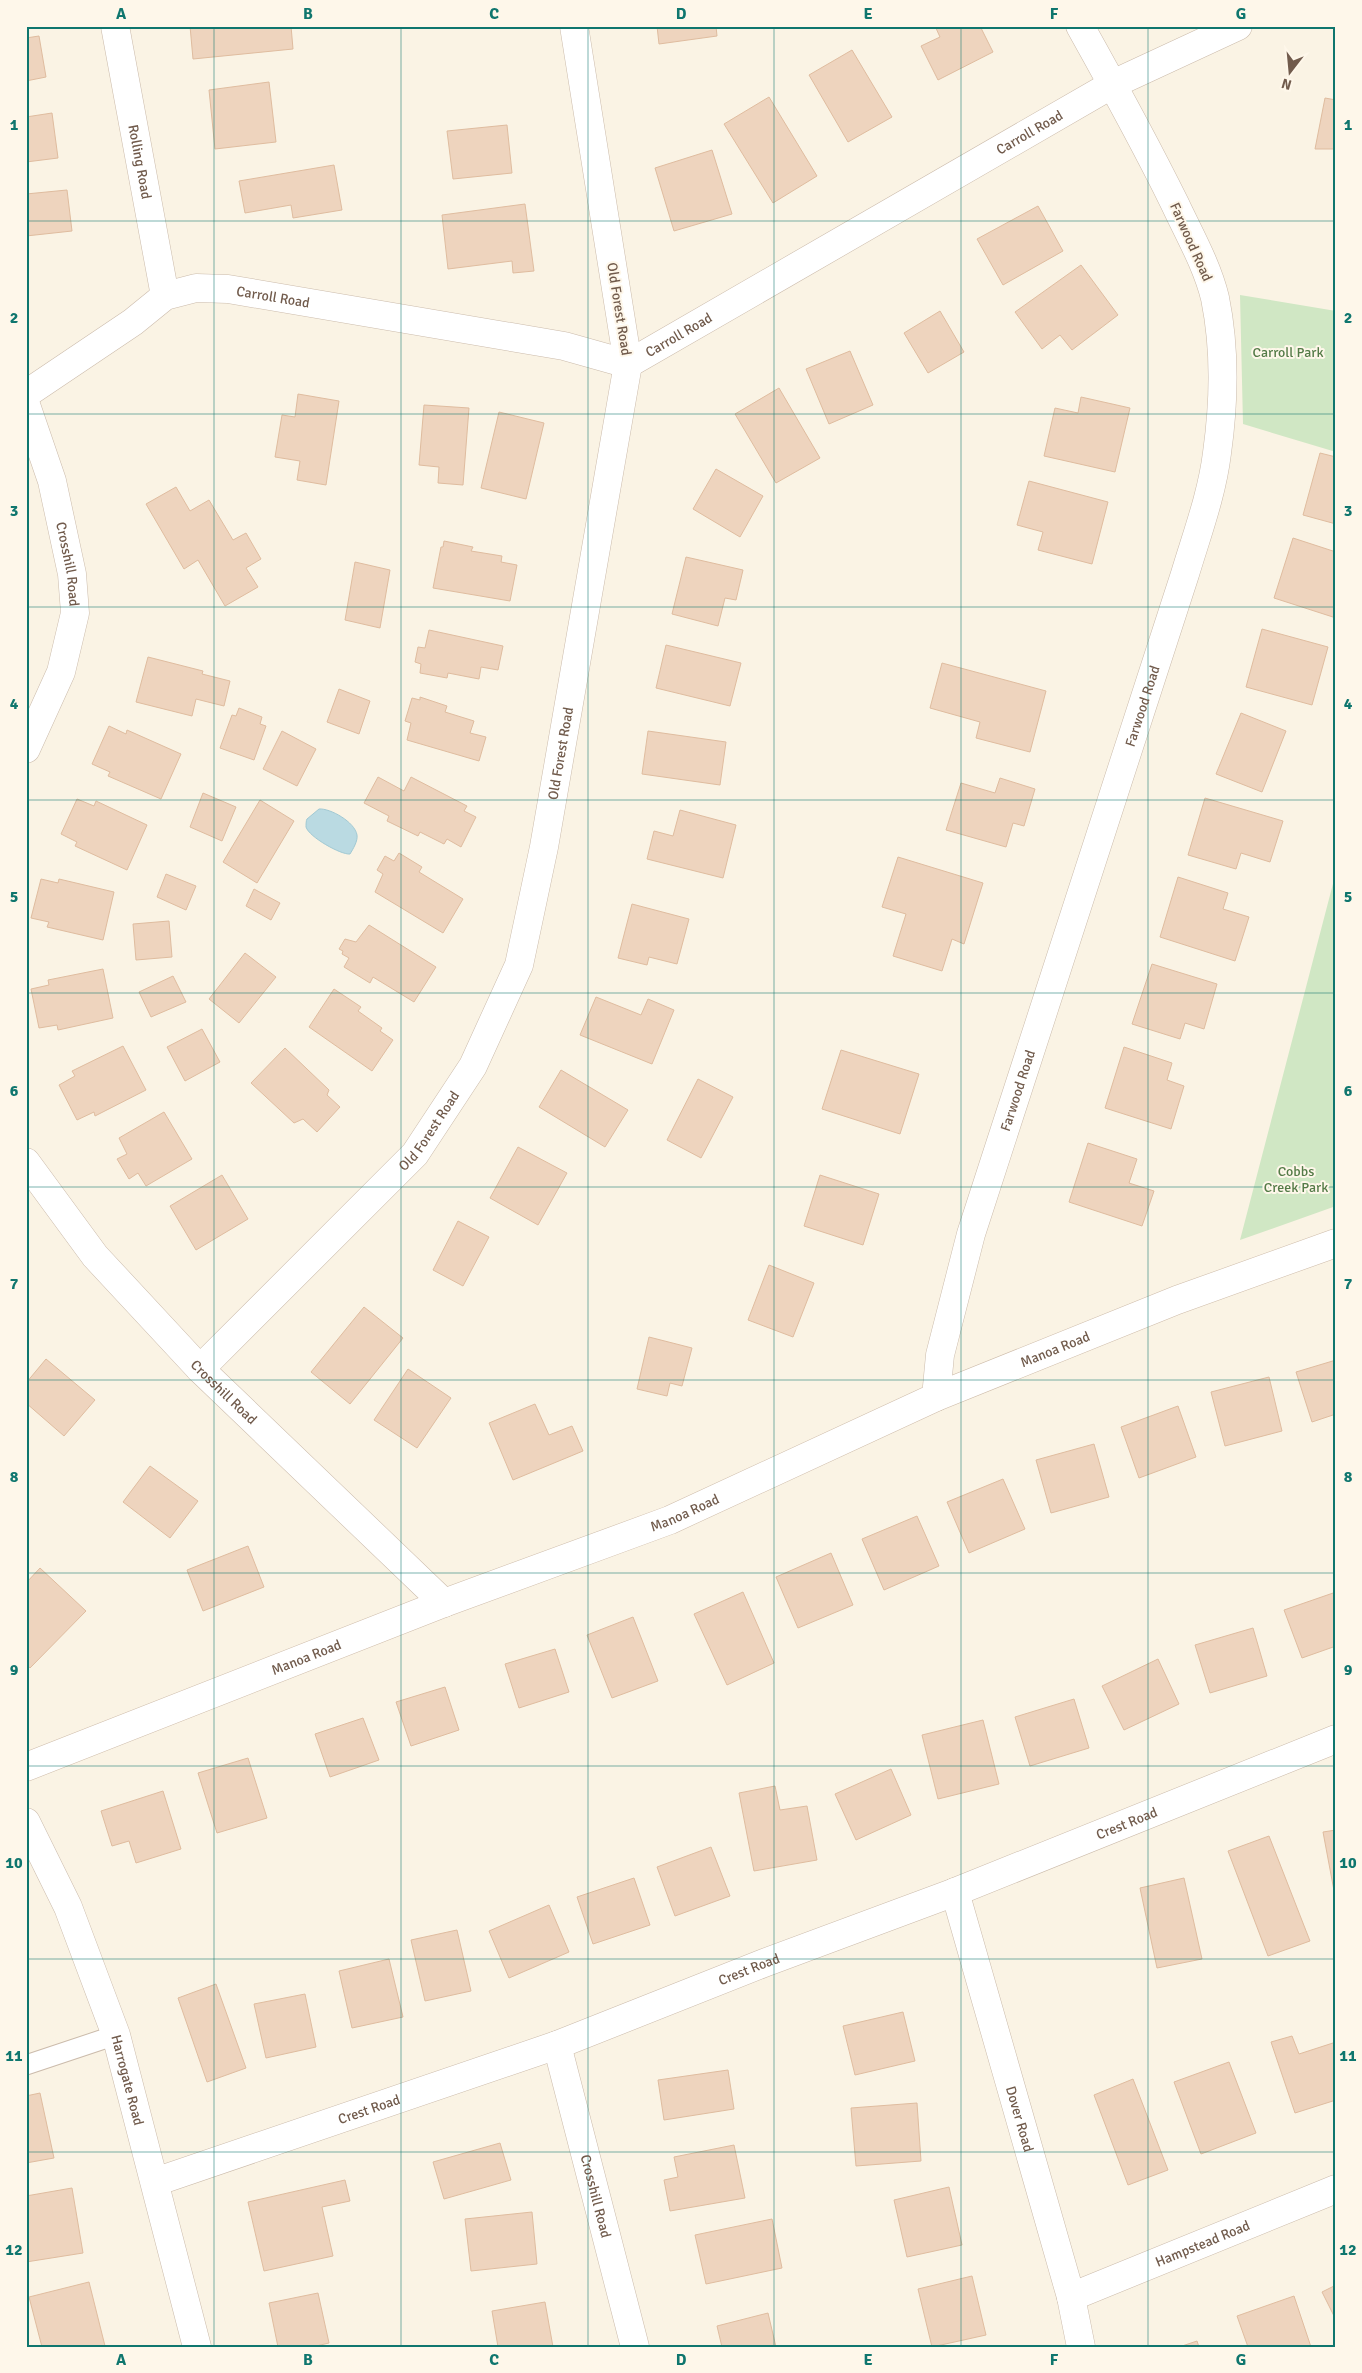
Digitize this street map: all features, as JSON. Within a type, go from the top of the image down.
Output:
[{"type":"street","name":"Rolling Road","points":[[115,26],[165,296]]},
{"type":"street","name":"Old Forest Road","points":[[200,1369],[415,1154],[473,1066],[519,965],[544,847],[628,364],[574,26]]},
{"type":"street","name":"Farwood Road","points":[[936,1397],[942,1345],[971,1234],[1185,574],[1204,511],[1217,454],[1222,396],[1220,337],[1214,297],[1200,255],[1113,84],[1080,26]]},
{"type":"street","name":"Carroll Road","points":[[26,394],[133,322],[165,296],[196,288],[228,289],[564,346],[628,364],[1113,84],[1238,26]]},
{"type":"street","name":"Crosshill Road","points":[[26,405],[52,481],[72,574],[75,613],[62,672],[26,750]]},
{"type":"street","name":"Crosshill Road","points":[[26,1162],[95,1256],[200,1369],[444,1603]]},
{"type":"street","name":"Manoa Road","points":[[26,1767],[444,1603],[670,1520],[936,1397],[1176,1300],[1336,1242]]},
{"type":"street","name":"Crest Road","points":[[155,2182],[557,2045],[955,1892],[1336,1739]]},
{"type":"street","name":"Harrogate Road","points":[[26,1822],[68,1906],[116,2035],[197,2347]]},
{"type":"street","name":"Dover Road","points":[[955,1892],[1071,2297],[1081,2347]]},
{"type":"street","name":"Crosshill Road","points":[[557,2045],[635,2347]]},
{"type":"street","name":"Hampstead Road","points":[[1071,2297],[1336,2189]]},
{"type":"lane","points":[[26,2065],[116,2035]]},
{"type":"green space","name":"Carroll Park","points":[[1240,295],[1336,311],[1336,452],[1243,424]]},
{"type":"green space","name":"Cobbs Creek Park","points":[[1336,872],[1336,1206],[1240,1240],[1335,876]]},
{"type":"water","points":[[319,809],[335,813],[352,825],[357,835],[357,840],[350,854],[340,852],[326,845],[308,831],[306,827],[307,820]]},
{"type":"building","points":[[190,26],[291,26],[293,49],[193,59]]},
{"type":"building","points":[[657,26],[716,26],[717,36],[659,44]]},
{"type":"building","points":[[935,26],[980,26],[993,52],[938,80],[921,46],[940,37]]},
{"type":"building","points":[[39,36],[46,77],[26,81],[26,38]]},
{"type":"building","points":[[852,50],[892,117],[848,142],[809,75]]},
{"type":"building","points":[[269,82],[276,142],[215,149],[209,90]]},
{"type":"building","points":[[769,97],[817,176],[773,203],[724,124]]},
{"type":"building","points":[[1325,98],[1336,100],[1336,149],[1315,149]]},
{"type":"building","points":[[52,113],[58,158],[26,162],[26,117]]},
{"type":"building","points":[[507,125],[512,173],[453,179],[447,131]]},
{"type":"building","points":[[712,150],[732,214],[674,231],[655,168]]},
{"type":"building","points":[[334,165],[342,210],[293,218],[291,205],[245,213],[239,181]]},
{"type":"building","points":[[67,190],[72,231],[26,236],[26,194]]},
{"type":"building","points":[[525,204],[534,271],[513,273],[512,261],[448,269],[442,215]]},
{"type":"building","points":[[1038,206],[1063,251],[1003,285],[977,239]]},
{"type":"building","points":[[1081,265],[1118,315],[1072,350],[1060,335],[1042,349],[1015,312]]},
{"type":"building","points":[[940,311],[964,352],[928,373],[904,333]]},
{"type":"building","points":[[850,351],[873,405],[829,424],[806,369]]},
{"type":"building","points":[[779,388],[820,458],[776,483],[735,414]]},
{"type":"building","points":[[298,394],[339,401],[326,485],[297,480],[300,461],[275,457],[282,415],[295,417]]},
{"type":"building","points":[[1081,397],[1130,408],[1115,472],[1044,456],[1055,408],[1078,413]]},
{"type":"building","points":[[424,405],[469,408],[463,485],[438,483],[439,467],[419,465]]},
{"type":"building","points":[[499,412],[544,423],[526,499],[481,488]]},
{"type":"building","points":[[1320,453],[1336,457],[1336,524],[1303,515]]},
{"type":"building","points":[[716,469],[763,496],[740,537],[693,509]]},
{"type":"building","points":[[1029,481],[1108,502],[1092,564],[1038,550],[1043,532],[1017,525]]},
{"type":"building","points":[[176,487],[190,511],[209,500],[233,540],[246,533],[261,559],[246,568],[258,587],[225,606],[198,560],[184,569],[146,504]]},
{"type":"building","points":[[1293,538],[1336,552],[1336,618],[1274,598]]},
{"type":"building","points":[[444,541],[473,547],[471,551],[502,556],[501,562],[517,565],[510,601],[433,588],[441,547],[443,547]]},
{"type":"building","points":[[686,557],[743,570],[736,600],[725,598],[718,626],[672,614]]},
{"type":"building","points":[[355,562],[390,570],[380,628],[345,620]]},
{"type":"building","points":[[1262,629],[1328,647],[1312,705],[1246,687]]},
{"type":"building","points":[[429,630],[503,646],[498,670],[481,667],[479,679],[448,673],[447,678],[420,673],[421,664],[415,662],[418,647],[425,648]]},
{"type":"building","points":[[666,645],[741,663],[730,706],[656,688]]},
{"type":"building","points":[[148,657],[203,671],[202,674],[230,681],[224,706],[196,699],[192,716],[136,702]]},
{"type":"building","points":[[942,663],[1046,691],[1030,752],[976,738],[980,722],[930,708]]},
{"type":"building","points":[[339,689],[370,701],[359,734],[327,722]]},
{"type":"building","points":[[420,697],[447,706],[445,712],[474,721],[470,733],[486,737],[479,761],[407,740],[411,723],[405,721],[412,698],[420,700]]},
{"type":"building","points":[[239,708],[262,717],[260,724],[266,726],[254,760],[220,748],[232,715],[236,716]]},
{"type":"building","points":[[1241,713],[1286,731],[1262,792],[1216,774]]},
{"type":"building","points":[[109,726],[126,734],[127,730],[181,754],[161,799],[108,776],[110,772],[92,764]]},
{"type":"building","points":[[282,731],[316,749],[297,786],[263,769]]},
{"type":"building","points":[[648,731],[726,742],[720,785],[642,774]]},
{"type":"building","points":[[378,777],[404,791],[411,777],[467,806],[464,811],[476,817],[461,847],[447,839],[444,844],[420,832],[418,836],[387,821],[389,816],[364,803]]},
{"type":"building","points":[[1000,778],[1035,789],[1024,826],[1013,823],[1006,847],[946,830],[961,783],[995,793]]},
{"type":"building","points":[[203,793],[236,807],[222,841],[190,827]]},
{"type":"building","points":[[1205,798],[1283,821],[1270,862],[1241,853],[1236,869],[1188,855]]},
{"type":"building","points":[[77,799],[94,806],[96,801],[147,825],[127,870],[75,846],[77,842],[61,834]]},
{"type":"building","points":[[260,800],[294,821],[257,883],[223,862]]},
{"type":"building","points":[[680,810],[736,825],[723,878],[647,859],[654,831],[673,836]]},
{"type":"building","points":[[399,853],[422,867],[419,872],[463,899],[443,933],[375,892],[383,874],[377,870],[385,856],[394,861]]},
{"type":"building","points":[[898,857],[983,883],[964,944],[952,939],[942,971],[893,956],[906,914],[882,907]]},
{"type":"building","points":[[166,874],[196,886],[186,910],[157,897]]},
{"type":"building","points":[[1178,877],[1228,893],[1223,909],[1249,917],[1235,961],[1160,937]]},
{"type":"building","points":[[41,879],[58,883],[59,879],[114,892],[103,940],[47,927],[49,922],[31,918]]},
{"type":"building","points":[[254,889],[280,903],[271,920],[246,906]]},
{"type":"building","points":[[632,904],[689,919],[677,964],[649,957],[647,965],[618,958]]},
{"type":"building","points":[[169,921],[172,957],[136,960],[133,924]]},
{"type":"building","points":[[369,925],[436,967],[414,1002],[373,977],[370,983],[344,967],[349,958],[342,954],[343,951],[339,949],[345,939],[356,942]]},
{"type":"building","points":[[245,953],[276,977],[239,1023],[209,999]]},
{"type":"building","points":[[1152,964],[1217,984],[1204,1029],[1185,1023],[1180,1039],[1132,1024]]},
{"type":"building","points":[[103,969],[113,1018],[58,1030],[57,1025],[39,1028],[31,989],[49,985],[48,980]]},
{"type":"building","points":[[173,976],[186,1002],[151,1017],[139,992]]},
{"type":"building","points":[[334,989],[361,1007],[358,1011],[382,1028],[380,1031],[393,1040],[372,1071],[309,1027]]},
{"type":"building","points":[[596,997],[641,1015],[648,999],[674,1010],[652,1064],[580,1035]]},
{"type":"building","points":[[202,1029],[220,1062],[185,1081],[167,1047]]},
{"type":"building","points":[[123,1046],[146,1090],[95,1116],[94,1112],[77,1120],[59,1085],[75,1076],[72,1071]]},
{"type":"building","points":[[1124,1047],[1172,1063],[1167,1080],[1184,1086],[1171,1129],[1105,1108]]},
{"type":"building","points":[[285,1048],[329,1090],[327,1095],[340,1107],[317,1132],[303,1119],[294,1123],[251,1083]]},
{"type":"building","points":[[841,1050],[919,1074],[900,1134],[822,1109]]},
{"type":"building","points":[[561,1070],[628,1110],[605,1147],[539,1107]]},
{"type":"building","points":[[698,1079],[733,1097],[701,1158],[667,1140]]},
{"type":"building","points":[[164,1112],[192,1159],[146,1186],[138,1173],[129,1179],[117,1159],[127,1154],[119,1138]]},
{"type":"building","points":[[1088,1143],[1137,1159],[1129,1183],[1154,1191],[1142,1226],[1069,1202]]},
{"type":"building","points":[[518,1147],[567,1173],[538,1225],[490,1198]]},
{"type":"building","points":[[222,1175],[248,1219],[196,1250],[170,1206]]},
{"type":"building","points":[[820,1175],[879,1194],[863,1245],[804,1226]]},
{"type":"building","points":[[458,1221],[489,1237],[463,1286],[433,1270]]},
{"type":"building","points":[[769,1265],[814,1283],[793,1337],[748,1320]]},
{"type":"building","points":[[364,1307],[403,1338],[350,1404],[311,1372]]},
{"type":"building","points":[[649,1337],[692,1348],[682,1386],[670,1383],[667,1396],[637,1389]]},
{"type":"building","points":[[46,1359],[95,1400],[64,1436],[26,1403],[26,1383]]},
{"type":"building","points":[[1336,1360],[1336,1414],[1312,1422],[1296,1372]]},
{"type":"building","points":[[408,1369],[451,1398],[417,1448],[374,1420]]},
{"type":"building","points":[[1269,1377],[1282,1431],[1225,1446],[1211,1392]]},
{"type":"building","points":[[535,1404],[549,1435],[572,1426],[583,1451],[513,1480],[489,1423]]},
{"type":"building","points":[[1178,1406],[1196,1457],[1139,1478],[1121,1427]]},
{"type":"building","points":[[1094,1444],[1109,1497],[1051,1513],[1036,1460]]},
{"type":"building","points":[[150,1466],[198,1501],[170,1538],[123,1502]]},
{"type":"building","points":[[1003,1479],[1025,1529],[969,1553],[947,1502]]},
{"type":"building","points":[[917,1516],[939,1566],[884,1590],[862,1539]]},
{"type":"building","points":[[248,1546],[264,1587],[203,1611],[187,1570]]},
{"type":"building","points":[[831,1553],[853,1605],[798,1628],[776,1577]]},
{"type":"building","points":[[40,1568],[86,1611],[30,1668],[26,1664],[26,1583]]},
{"type":"building","points":[[743,1592],[774,1663],[727,1685],[694,1614]]},
{"type":"building","points":[[1336,1592],[1336,1646],[1302,1658],[1284,1610]]},
{"type":"building","points":[[633,1617],[658,1681],[612,1698],[587,1635]]},
{"type":"building","points":[[1253,1628],[1267,1676],[1210,1693],[1195,1645]]},
{"type":"building","points":[[555,1649],[569,1692],[519,1708],[505,1664]]},
{"type":"building","points":[[1158,1659],[1179,1704],[1124,1730],[1102,1686]]},
{"type":"building","points":[[445,1687],[459,1730],[411,1746],[396,1702]]},
{"type":"building","points":[[1074,1699],[1089,1748],[1030,1766],[1015,1717]]},
{"type":"building","points":[[363,1718],[379,1760],[330,1777],[315,1734]]},
{"type":"building","points":[[983,1720],[999,1784],[938,1799],[922,1735]]},
{"type":"building","points":[[248,1758],[267,1818],[217,1833],[198,1773]]},
{"type":"building","points":[[891,1769],[911,1815],[856,1840],[835,1794]]},
{"type":"building","points":[[775,1786],[780,1810],[807,1806],[817,1860],[754,1871],[739,1793]]},
{"type":"building","points":[[163,1791],[181,1849],[136,1863],[129,1841],[112,1846],[101,1811]]},
{"type":"building","points":[[1336,1830],[1336,1896],[1335,1896],[1323,1832]]},
{"type":"building","points":[[1269,1836],[1310,1941],[1268,1956],[1228,1851]]},
{"type":"building","points":[[711,1847],[730,1896],[675,1916],[657,1867]]},
{"type":"building","points":[[634,1878],[650,1925],[593,1944],[577,1897]]},
{"type":"building","points":[[1184,1878],[1202,1959],[1157,1968],[1140,1888]]},
{"type":"building","points":[[549,1905],[569,1952],[509,1978],[489,1931]]},
{"type":"building","points":[[457,1930],[471,1991],[425,2001],[411,1940]]},
{"type":"building","points":[[389,1959],[403,2017],[352,2028],[339,1971]]},
{"type":"building","points":[[216,1984],[246,2068],[207,2082],[178,1998]]},
{"type":"building","points":[[305,1994],[316,2047],[266,2058],[254,2004]]},
{"type":"building","points":[[903,2012],[915,2061],[855,2075],[843,2026]]},
{"type":"building","points":[[1292,2036],[1299,2054],[1336,2042],[1336,2100],[1295,2113],[1271,2042]]},
{"type":"building","points":[[1229,2062],[1256,2133],[1201,2154],[1174,2082]]},
{"type":"building","points":[[728,2070],[734,2109],[664,2120],[658,2080]]},
{"type":"building","points":[[1133,2079],[1168,2170],[1128,2185],[1094,2095]]},
{"type":"building","points":[[40,2093],[54,2158],[26,2163],[26,2096]]},
{"type":"building","points":[[917,2103],[921,2161],[856,2166],[851,2108]]},
{"type":"building","points":[[500,2143],[511,2180],[444,2199],[433,2162]]},
{"type":"building","points":[[734,2145],[745,2198],[670,2211],[664,2180],[678,2177],[674,2157]]},
{"type":"building","points":[[345,2180],[350,2201],[322,2207],[333,2256],[264,2271],[248,2202]]},
{"type":"building","points":[[949,2187],[962,2245],[907,2257],[894,2200]]},
{"type":"building","points":[[72,2188],[83,2253],[26,2262],[26,2196]]},
{"type":"building","points":[[532,2212],[537,2264],[471,2271],[465,2219]]},
{"type":"building","points":[[772,2219],[782,2268],[706,2284],[695,2235]]},
{"type":"building","points":[[972,2276],[986,2335],[932,2347],[918,2289]]},
{"type":"building","points":[[89,2282],[105,2346],[42,2347],[29,2297]]},
{"type":"building","points":[[1336,2285],[1336,2320],[1322,2292]]},
{"type":"building","points":[[318,2293],[329,2343],[312,2347],[278,2347],[269,2303]]},
{"type":"building","points":[[1294,2296],[1311,2347],[1248,2347],[1237,2316]]},
{"type":"building","points":[[545,2302],[553,2347],[498,2347],[492,2311]]},
{"type":"building","points":[[768,2313],[776,2347],[722,2347],[717,2326]]},
{"type":"building","points":[[1197,2341],[1199,2347],[1179,2347]]}]
